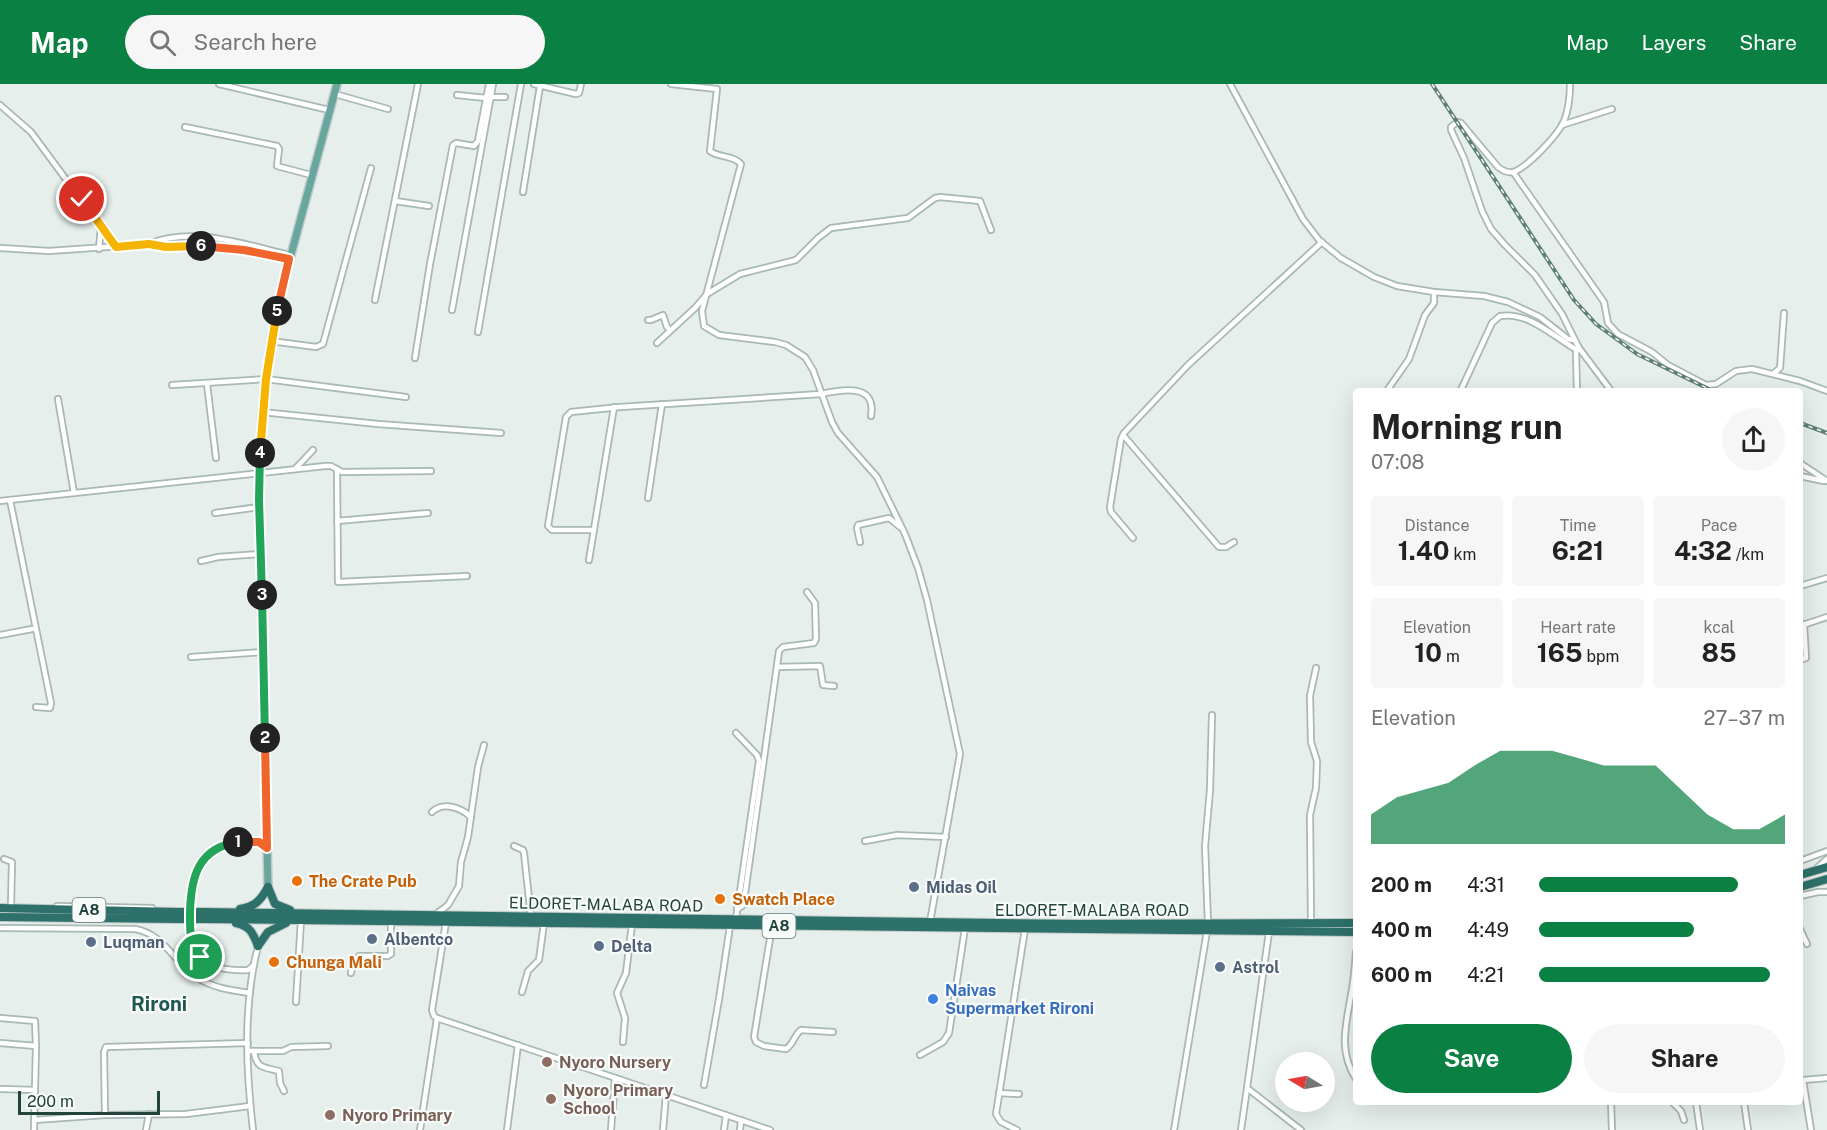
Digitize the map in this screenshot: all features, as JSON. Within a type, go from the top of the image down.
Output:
[{"type":"highway","points":[[1803,874],[1827,867]]},
{"type":"highway","points":[[1803,886],[1827,879]]},
{"type":"highway","points":[[268,887],[272,900],[281,908],[311,914]]},
{"type":"highway","points":[[220,916],[254,905],[260,901],[268,887]]},
{"type":"highway","name":"ELDORET-MALABA ROAD","points":[[0,906],[203,916],[434,915],[733,922],[772,926],[1025,929],[1353,924]]},
{"type":"highway","name":"ELDORET-MALABA ROAD","points":[[0,917],[178,915]]},
{"type":"highway","name":"ELDORET-MALABA ROAD","points":[[220,916],[299,920],[632,924],[733,922],[1079,924],[1208,927],[1269,932],[1353,932]]},
{"type":"highway","points":[[220,916],[246,926],[253,933],[258,946]]},
{"type":"highway","points":[[258,946],[273,928],[299,920]]},
{"type":"main road","points":[[268,887],[259,507],[262,412],[271,341],[290,257],[337,84]]},
{"type":"street","points":[[219,84],[329,110]]},
{"type":"street","points":[[375,300],[418,84]]},
{"type":"street","points":[[452,310],[491,84]]},
{"type":"street","points":[[478,332],[521,84]]},
{"type":"street","points":[[534,84],[576,94],[581,84]]},
{"type":"street","points":[[671,84],[718,87],[710,151],[738,160],[740,167],[706,294],[702,321],[708,330],[719,335],[776,342],[805,357],[810,363],[832,422],[838,433],[877,477],[903,530],[918,568],[959,748],[959,764],[930,922]]},
{"type":"street","points":[[1230,84],[1298,210],[1322,242],[1350,264],[1383,281],[1408,288],[1484,296],[1508,302],[1540,317],[1568,339],[1574,340]]},
{"type":"street","points":[[1570,84],[1567,113],[1562,125],[1539,152],[1513,172],[1506,172],[1498,167],[1461,123],[1457,122],[1451,130],[1471,174],[1482,211],[1491,228],[1510,251],[1535,275],[1562,314],[1578,349],[1609,388]]},
{"type":"street","points":[[523,192],[540,86]]},
{"type":"street","points":[[335,94],[388,109]]},
{"type":"street","points":[[457,95],[504,97]]},
{"type":"street","points":[[415,358],[453,145],[456,142],[476,145],[489,97]]},
{"type":"street","points":[[0,105],[31,132],[116,247]]},
{"type":"street","points":[[1562,125],[1611,109]]},
{"type":"street","points":[[185,127],[277,146],[279,149],[277,166],[312,175]]},
{"type":"street","points":[[271,341],[316,346],[323,344],[371,168]]},
{"type":"street","points":[[1513,172],[1604,302],[1607,320],[1611,327],[1618,334],[1652,352],[1668,366],[1712,388]]},
{"type":"street","points":[[657,342],[695,308],[706,294],[740,274],[796,260],[831,228],[908,218],[937,197],[980,201],[991,230]]},
{"type":"street","points":[[395,201],[429,206]]},
{"type":"street","points":[[99,249],[101,226]]},
{"type":"street","points":[[149,244],[166,237],[205,237],[290,257]]},
{"type":"street","points":[[1133,538],[1110,507],[1123,435],[1188,365],[1322,242]]},
{"type":"street","points":[[0,248],[49,251],[149,244],[166,247],[219,246],[290,257]]},
{"type":"street","points":[[1389,388],[1408,359],[1425,315],[1434,303],[1434,292]]},
{"type":"street","points":[[1772,374],[1780,368],[1784,313]]},
{"type":"street","points":[[648,320],[663,315],[670,330]]},
{"type":"street","points":[[1462,388],[1492,323],[1500,316],[1509,315],[1530,320],[1578,349]]},
{"type":"street","points":[[1577,388],[1578,349]]},
{"type":"street","points":[[1710,386],[1728,375],[1752,369],[1807,383],[1827,391]]},
{"type":"street","points":[[172,385],[266,379],[406,397]]},
{"type":"street","points":[[207,384],[216,458]]},
{"type":"street","points":[[594,530],[552,530],[548,526],[566,417],[571,412],[614,407],[822,394],[849,390],[862,392],[871,406],[871,416]]},
{"type":"street","points":[[58,399],[74,493]]},
{"type":"street","points":[[648,498],[663,405]]},
{"type":"street","points":[[589,560],[614,407]]},
{"type":"street","points":[[262,412],[378,424],[501,433]]},
{"type":"street","points":[[1123,435],[1219,547],[1226,547],[1234,542]]},
{"type":"street","points":[[295,469],[313,450]]},
{"type":"street","points":[[0,501],[325,466],[342,472],[431,471]]},
{"type":"street","points":[[1803,466],[1827,481]]},
{"type":"street","points":[[337,469],[338,582],[467,576]]},
{"type":"street","points":[[1803,477],[1827,481]]},
{"type":"street","points":[[10,500],[51,703],[50,708],[36,707]]},
{"type":"street","points":[[215,513],[259,507]]},
{"type":"street","points":[[337,521],[428,513]]},
{"type":"street","points":[[860,542],[858,525],[889,518],[903,530]]},
{"type":"street","points":[[201,561],[218,557],[261,555]]},
{"type":"street","points":[[1803,585],[1827,578]]},
{"type":"street","points":[[737,909],[744,901],[777,666],[782,648],[816,641],[815,603],[807,592]]},
{"type":"street","points":[[1803,625],[1827,617]]},
{"type":"street","points":[[0,635],[32,629]]},
{"type":"street","points":[[1803,633],[1806,658],[1803,659]]},
{"type":"street","points":[[191,657],[263,651]]},
{"type":"street","points":[[777,666],[820,666],[823,685],[834,686]]},
{"type":"street","points":[[1311,923],[1310,815],[1316,785],[1317,761],[1311,742],[1310,694],[1316,668]]},
{"type":"street","points":[[1174,1130],[1208,927],[1205,846],[1210,790],[1212,715]]},
{"type":"street","points":[[704,1085],[737,909],[759,761],[757,755],[736,733]]},
{"type":"street","points":[[434,915],[448,905],[459,886],[477,767],[484,745]]},
{"type":"street","points":[[432,812],[436,808],[446,806],[463,810],[471,817]]},
{"type":"street","points":[[865,841],[897,835],[946,837]]},
{"type":"street","points":[[254,965],[248,970],[224,968],[209,964],[200,957],[191,942],[191,892],[197,869],[205,858],[218,847],[250,841],[259,842],[267,848]]},
{"type":"street","points":[[514,846],[523,850],[524,853],[531,917]]},
{"type":"street","points":[[1803,860],[1827,851]]},
{"type":"street","points":[[4,859],[12,862],[11,905]]},
{"type":"street","points":[[1812,872],[1827,859]]},
{"type":"street","points":[[1803,895],[1827,892]]},
{"type":"street","points":[[0,906],[152,908]]},
{"type":"street","points":[[296,1002],[299,920]]},
{"type":"street","points":[[351,973],[353,964],[359,956],[392,954],[391,921]]},
{"type":"street","points":[[446,922],[432,1010],[437,1018],[741,1120],[758,1128],[770,1130]]},
{"type":"street","points":[[522,992],[529,970],[539,960],[544,923]]},
{"type":"street","points":[[623,1042],[625,1018],[616,993],[626,973],[632,924]]},
{"type":"street","points":[[772,926],[754,1037],[756,1042],[764,1046],[786,1049],[794,1042],[801,1030],[834,1032]]},
{"type":"street","points":[[0,927],[146,931],[155,935],[184,966],[201,980],[221,989],[250,993]]},
{"type":"street","points":[[920,1055],[943,1042],[949,1033],[965,928]]},
{"type":"street","points":[[1017,1130],[996,1117],[1025,929]]},
{"type":"street","points":[[1240,1130],[1269,932]]},
{"type":"street","points":[[1803,936],[1807,945]]},
{"type":"street","points":[[258,946],[250,993],[248,1043],[258,1064],[264,1068],[279,1071],[281,1088],[284,1091]]},
{"type":"street","points":[[1353,984],[1344,1031],[1353,1074]]},
{"type":"street","points":[[0,1018],[35,1021],[34,1130]]},
{"type":"street","points":[[420,1130],[437,1018]]},
{"type":"street","points":[[0,1043],[36,1046]]},
{"type":"street","points":[[105,1115],[104,1052],[106,1047],[248,1043]]},
{"type":"street","points":[[507,1130],[518,1045]]},
{"type":"street","points":[[251,1051],[283,1051],[291,1047],[328,1046]]},
{"type":"street","points":[[251,1051],[252,1130]]},
{"type":"street","points":[[611,1130],[615,1078]]},
{"type":"street","points":[[1803,1080],[1827,1078]]},
{"type":"street","points":[[1803,1086],[1811,1130]]},
{"type":"street","points":[[1247,1088],[1301,1130]]},
{"type":"street","points":[[0,1089],[35,1090]]},
{"type":"street","points":[[999,1093],[1019,1094]]},
{"type":"street","points":[[663,1130],[666,1095]]},
{"type":"street","points":[[1611,1105],[1612,1130]]},
{"type":"street","points":[[1675,1105],[1681,1111],[1684,1120]]},
{"type":"street","points":[[1696,1105],[1700,1130]]},
{"type":"street","points":[[1744,1105],[1748,1130]]},
{"type":"street","points":[[34,1120],[105,1115],[186,1114],[250,1106]]},
{"type":"street","points":[[146,1130],[149,1114]]},
{"type":"street","points":[[724,1130],[726,1115]]},
{"type":"street","points":[[740,1130],[741,1120]]},
{"type":"railway","points":[[1432,84],[1574,300],[1596,324],[1637,354],[1707,388]]},
{"type":"railway","points":[[1803,424],[1827,433]]},
{"type":"place","name":"The Crate Pub","points":[[297,881]]},
{"type":"place","name":"Midas Oil","points":[[914,887]]},
{"type":"place","name":"Swatch Place","points":[[720,899]]},
{"type":"place","name":"Albentco","points":[[372,939]]},
{"type":"place","name":"Luqman","points":[[91,942]]},
{"type":"place","name":"Delta","points":[[599,946]]},
{"type":"place","name":"Chunga Mali","points":[[274,962]]},
{"type":"place","name":"Astrol","points":[[1220,967]]},
{"type":"place","name":"Naivas Supermarket Rironi","points":[[933,999]]},
{"type":"place","name":"Nyoro Nursery","points":[[547,1062]]},
{"type":"place","name":"Nyoro Primary School","points":[[551,1099]]},
{"type":"place","name":"Nyoro Primary","points":[[330,1115]]},
{"type":"district","name":"Rironi","points":[[159,1004]]},
{"type":"route","points":[[82,199],[116,247],[149,244],[166,247],[219,246],[289,259],[271,341],[262,412],[259,473],[267,848],[259,842],[250,841],[218,847],[205,858],[197,869],[191,892],[190,926],[191,942],[200,957]]}]
